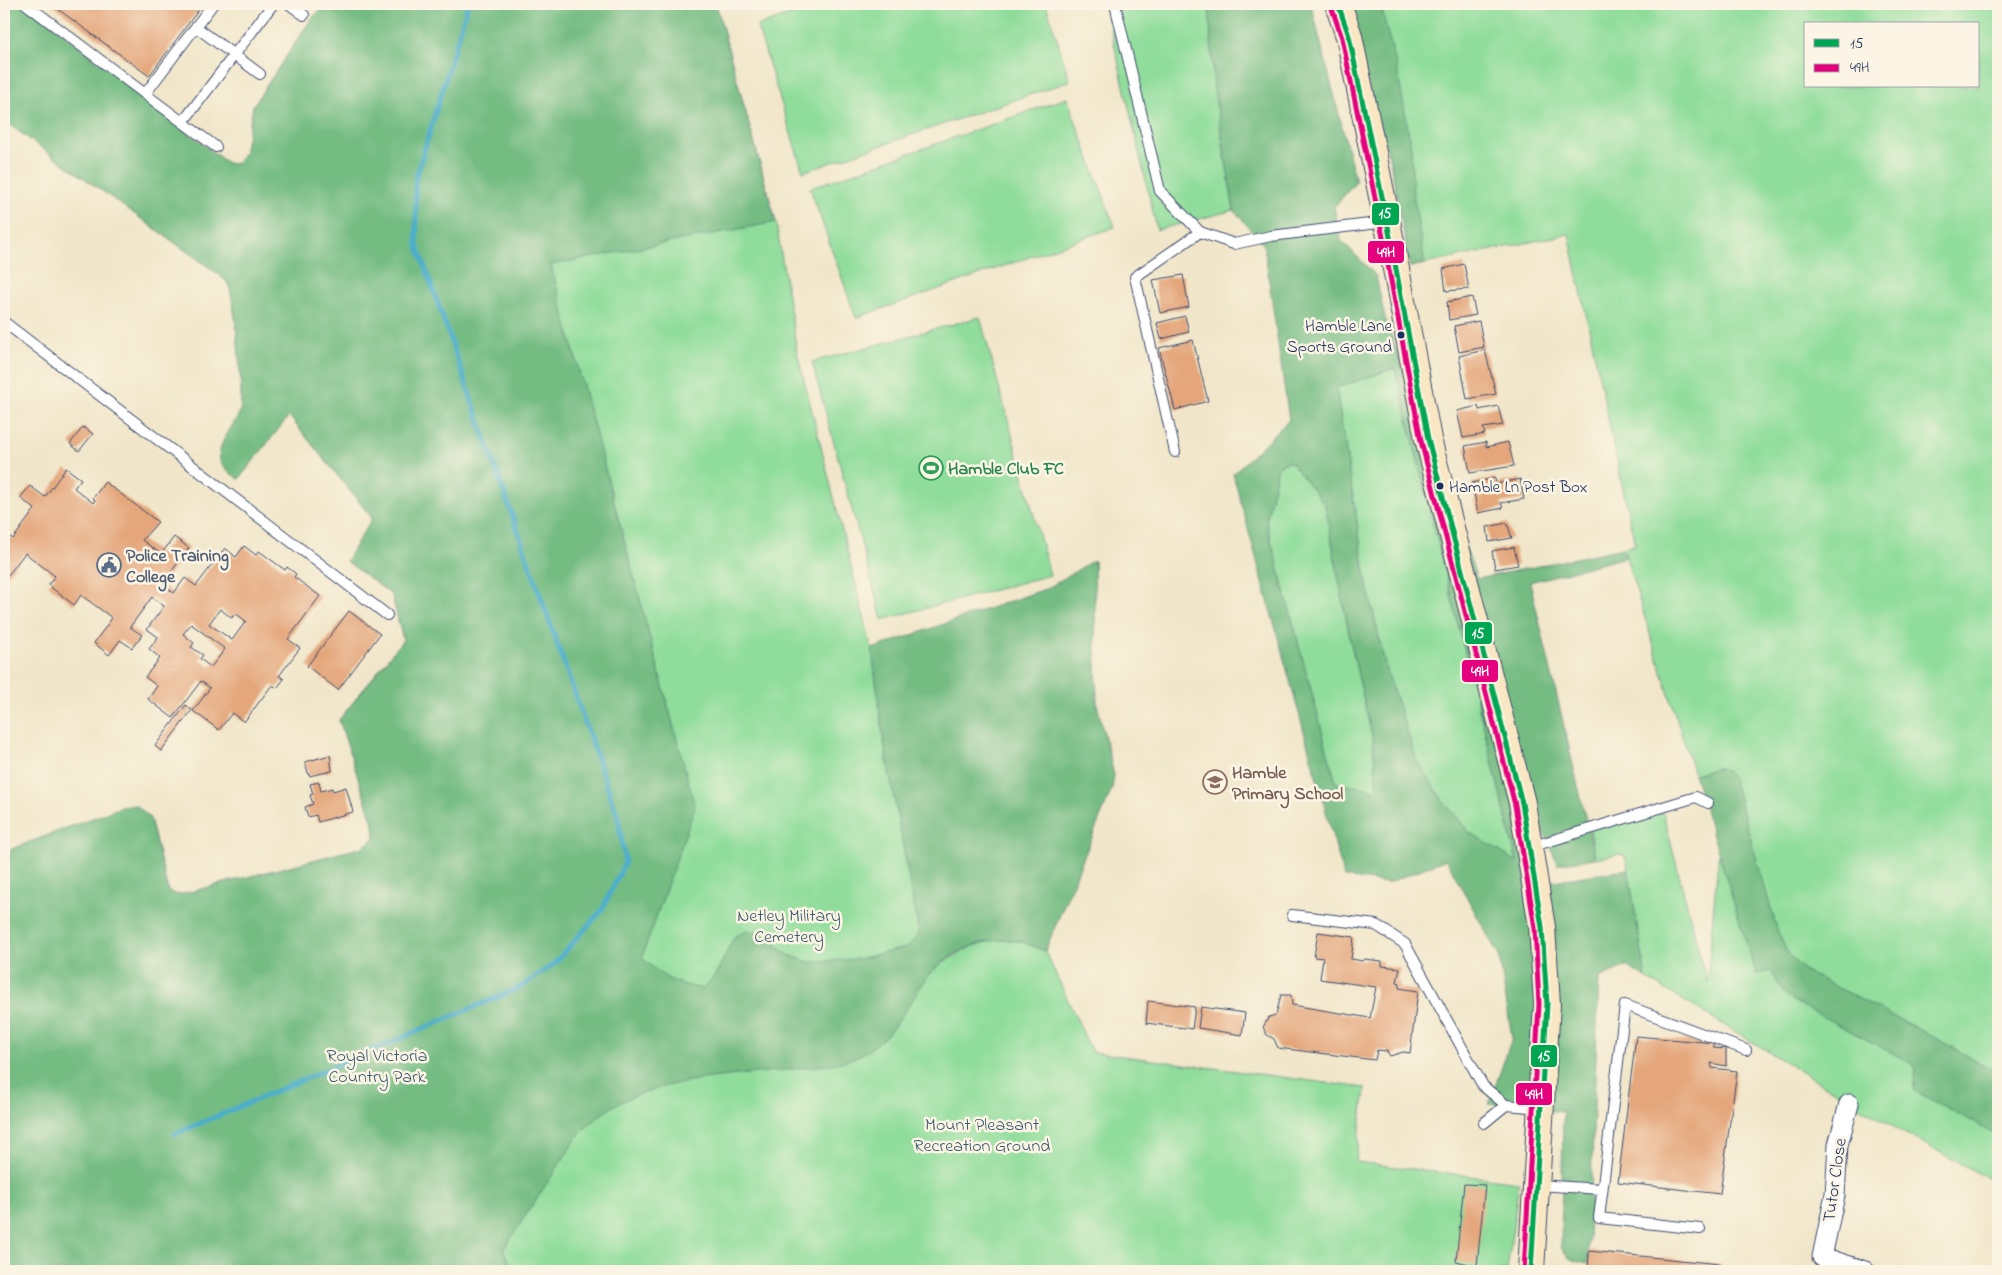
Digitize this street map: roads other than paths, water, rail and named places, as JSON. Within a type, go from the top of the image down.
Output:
[{"type":"main road","points":[[1338,4],[1349,36],[1387,221],[1428,438],[1522,802],[1542,927],[1547,1004],[1531,1271]]},
{"type":"street","name":"Tutor Close","points":[[1849,1104],[1838,1145],[1835,1195],[1820,1264],[1866,1271]]},
{"type":"lane","points":[[26,4],[216,147]]},
{"type":"lane","points":[[146,94],[213,4]]},
{"type":"lane","points":[[183,122],[272,4]]},
{"type":"lane","points":[[289,4],[304,15]]},
{"type":"lane","points":[[1115,4],[1160,191],[1200,232],[1234,244],[1271,236],[1387,221]]},
{"type":"lane","points":[[196,27],[260,74]]},
{"type":"lane","points":[[1175,452],[1134,277],[1200,232]]},
{"type":"lane","points":[[4,322],[387,615]]},
{"type":"lane","points":[[1529,847],[1696,796],[1708,803]]},
{"type":"lane","points":[[1292,915],[1376,924],[1405,944],[1483,1086],[1506,1105],[1541,1108]]},
{"type":"lane","points":[[1700,1229],[1599,1218],[1601,1189],[1626,1005],[1746,1050]]},
{"type":"lane","points":[[1484,1123],[1506,1105]]},
{"type":"lane","points":[[1536,1185],[1601,1189]]},
{"type":"waterway","points":[[175,1134],[519,988],[554,964],[602,910],[625,862],[618,817],[417,244],[415,181],[468,4]]},
{"type":"place","name":"Hamble Lane Sports Ground","points":[[1401,335]]},
{"type":"place","name":"Hamble Club FC","points":[[931,468]]},
{"type":"place","name":"Hamble Ln Post Box","points":[[1440,486]]},
{"type":"place","name":"Police Training College","points":[[109,565]]},
{"type":"place","name":"Hamble Primary School","points":[[1215,782]]},
{"type":"park label","name":"Netley Military Cemetery","points":[[789,925]]},
{"type":"park label","name":"Royal Victoria Country Park","points":[[377,1065]]},
{"type":"park label","name":"Mount Pleasant Recreation Ground","points":[[982,1134]]}]
